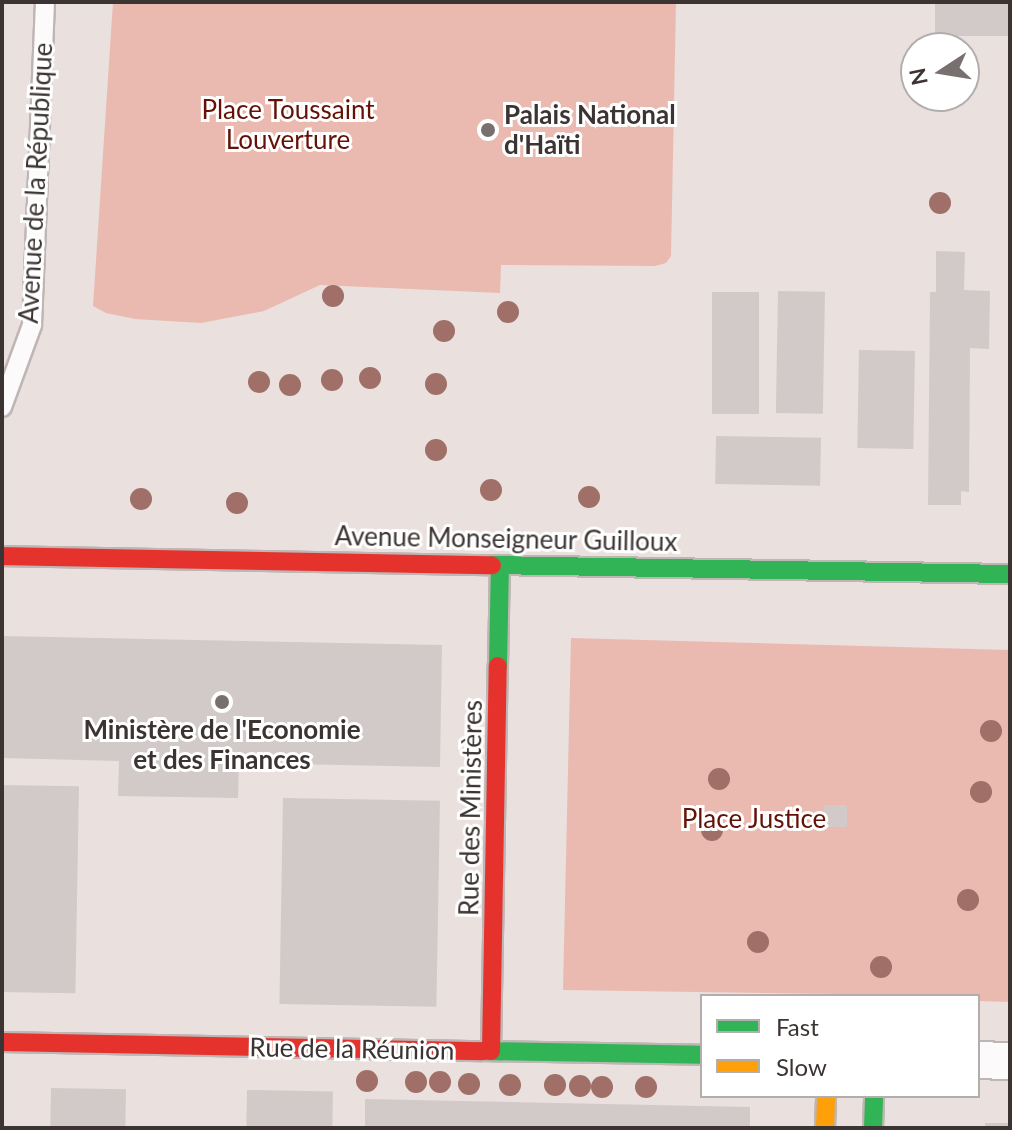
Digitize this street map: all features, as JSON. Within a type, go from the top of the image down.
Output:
[{"type":"street","name":"Avenue Monseigneur Guilloux","points":[[2,556],[1010,574]]},
{"type":"street","name":"Rue des Ministères","points":[[491,1051],[500,565]]},
{"type":"street","name":"Rue de la Réunion","points":[[2,1042],[700,1055]]},
{"type":"street","points":[[980,1060],[1010,1061]]},
{"type":"street","points":[[825,1128],[826,1098]]},
{"type":"street","points":[[873,1128],[874,1098]]},
{"type":"lane","name":"Avenue de la République","points":[[2,407],[32,325],[45,2]]},
{"type":"green space","name":"Place Toussaint Louverture","points":[[113,2],[676,2],[671,256],[666,263],[655,266],[501,265],[500,293],[320,285],[264,311],[201,323],[135,319],[106,313],[93,306]]},
{"type":"green space","name":"Place Justice","points":[[571,638],[1010,650],[1010,1002],[980,1001],[980,994],[563,990]]},
{"type":"building","points":[[935,2],[1010,2],[1010,36],[935,32]]},
{"type":"building","points":[[936,251],[965,252],[964,290],[990,291],[989,349],[970,348],[969,492],[961,491],[961,505],[928,505],[930,292],[936,292]]},
{"type":"building","points":[[778,291],[825,292],[823,414],[776,413]]},
{"type":"building","points":[[712,292],[759,292],[759,414],[712,414]]},
{"type":"building","points":[[859,350],[915,351],[913,449],[857,448]]},
{"type":"building","points":[[716,436],[821,438],[820,486],[715,484]]},
{"type":"building","name":"Ministère de l'Economie et des Finances","points":[[2,636],[442,645],[440,767],[239,763],[238,798],[118,796],[119,761],[2,758]]},
{"type":"building","points":[[2,785],[79,786],[75,993],[2,992]]},
{"type":"building","points":[[283,798],[440,801],[436,1007],[279,1004]]},
{"type":"building","points":[[824,805],[847,805],[847,827],[824,827]]},
{"type":"building","points":[[51,1088],[126,1089],[125,1128],[50,1128]]},
{"type":"building","points":[[247,1090],[333,1092],[332,1128],[246,1128]]},
{"type":"building","points":[[365,1099],[750,1107],[750,1128],[365,1128]]},
{"type":"building","points":[[985,1123],[1010,1123],[1010,1128],[985,1128]]},
{"type":"traffic: fast","points":[[492,565],[1010,574]]},
{"type":"traffic: fast","points":[[498,666],[500,565]]},
{"type":"traffic: fast","points":[[482,1051],[700,1055]]},
{"type":"traffic: fast","points":[[873,1128],[874,1098]]},
{"type":"traffic: slow","points":[[825,1128],[826,1098]]},
{"type":"traffic: jam","points":[[2,556],[492,565]]},
{"type":"traffic: jam","points":[[491,1051],[498,666]]},
{"type":"traffic: jam","points":[[2,1042],[482,1051]]},
{"type":"place","name":"Palais National d'Haïti","points":[[488,130]]},
{"type":"place","name":"Ministère de l'Economie et des Finances","points":[[222,702]]}]
